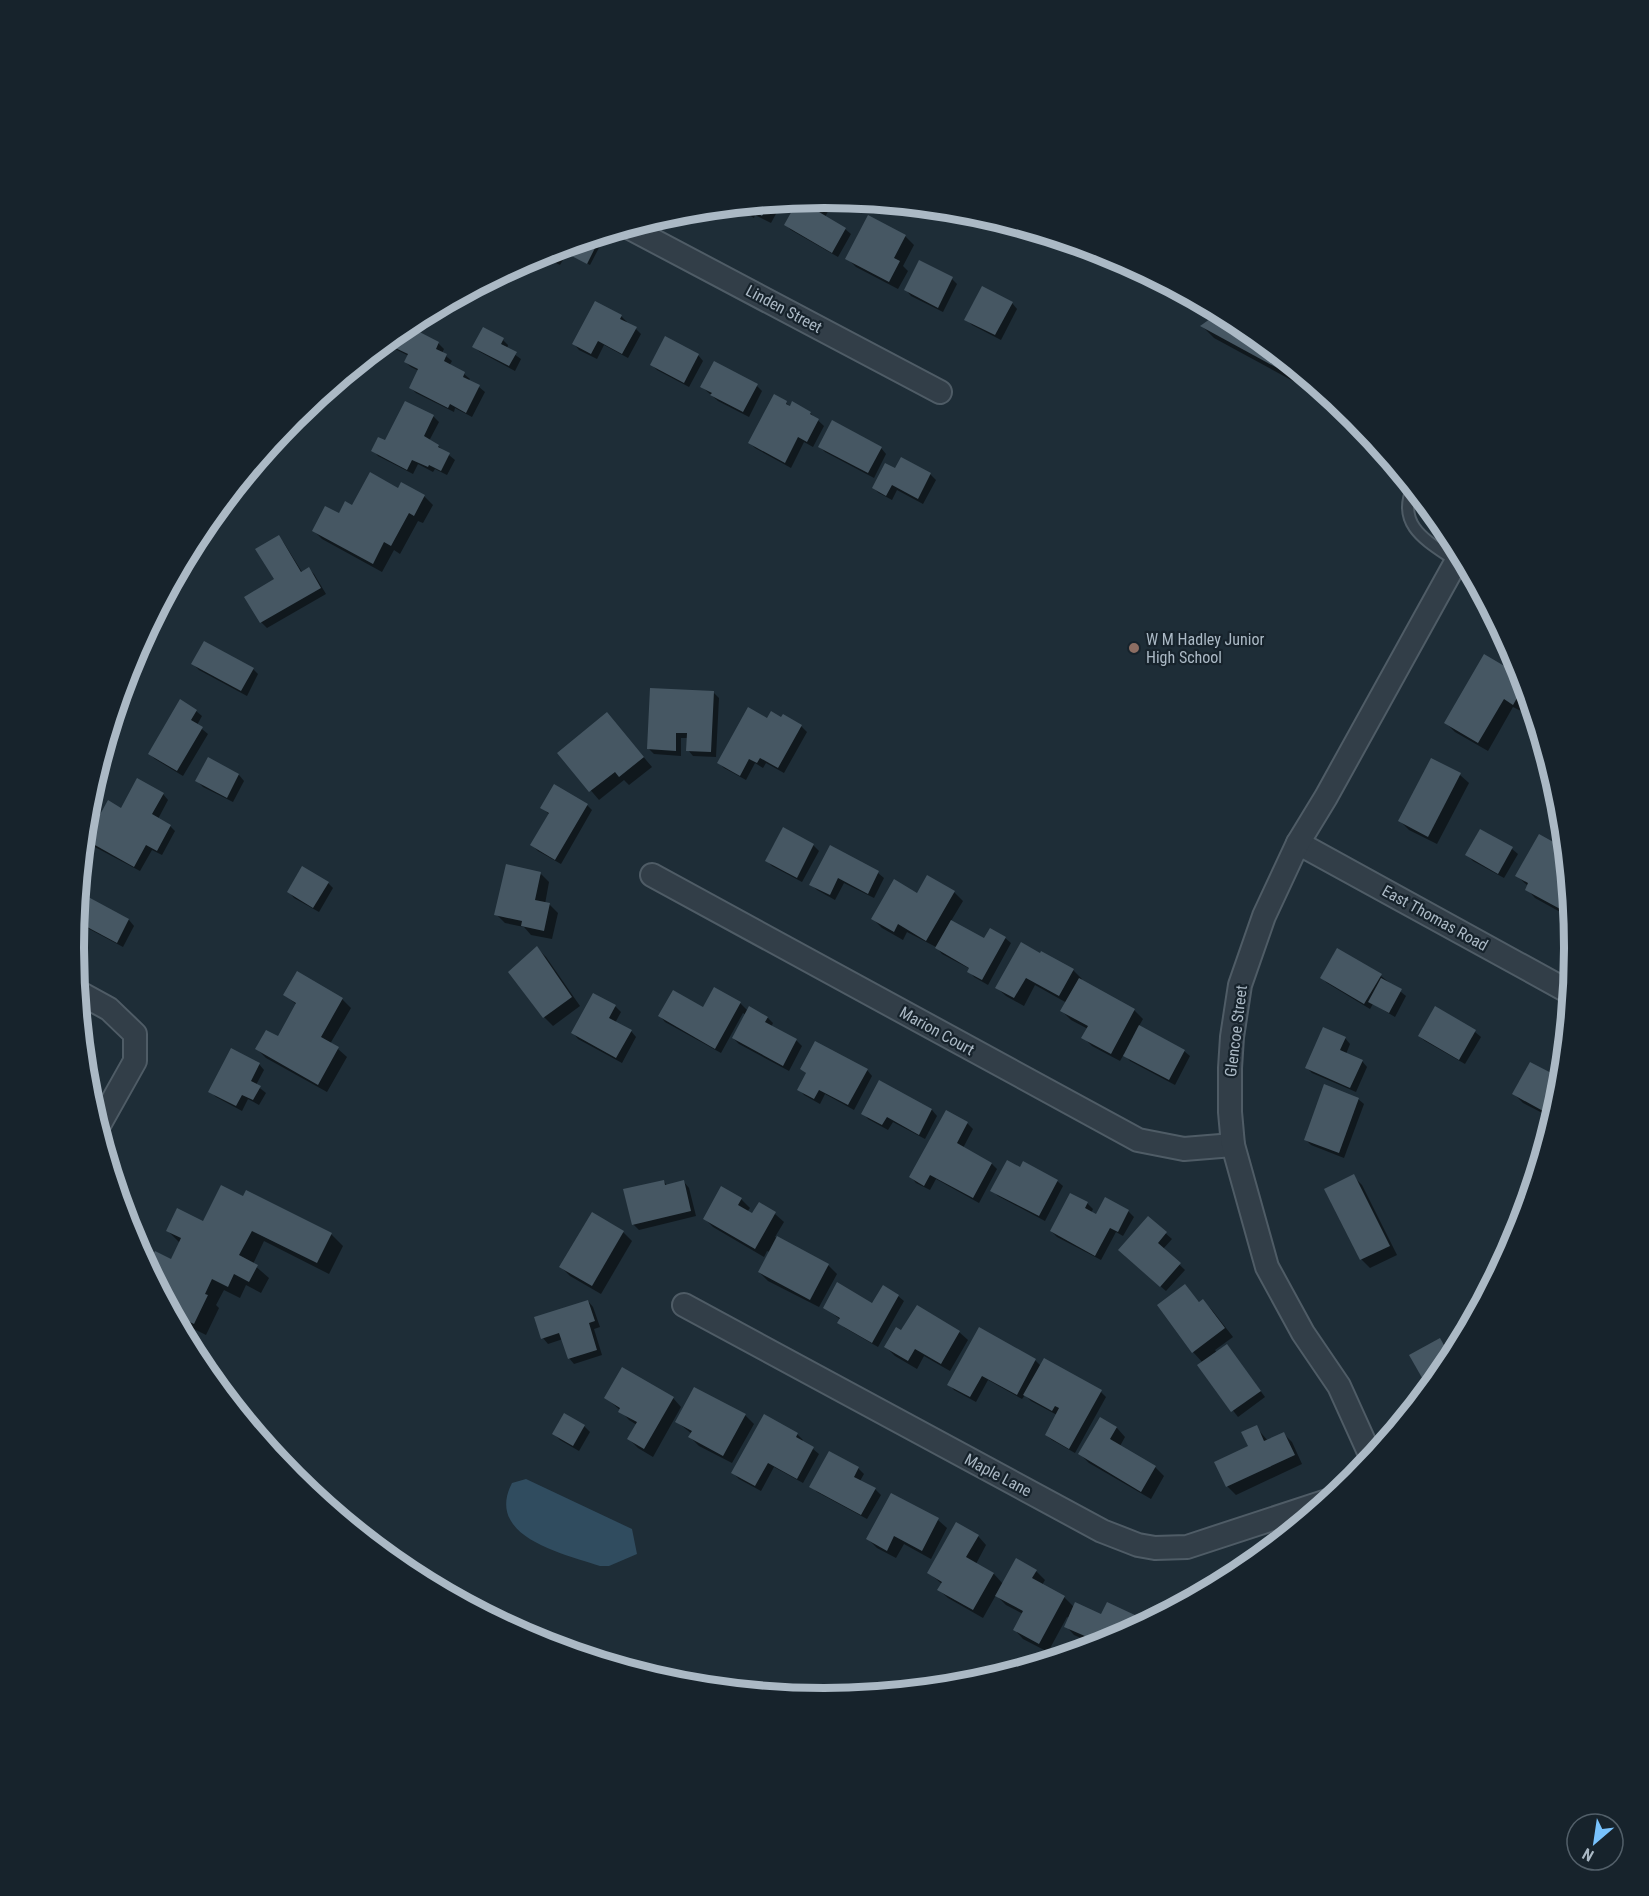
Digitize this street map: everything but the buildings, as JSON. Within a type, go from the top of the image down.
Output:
[{"type":"street","name":"Linden Street","points":[[639,232],[939,392]]},
{"type":"street","name":"Glencoe Street","points":[[1368,1450],[1339,1386],[1303,1333],[1267,1267],[1233,1145],[1230,1113],[1232,1037],[1240,985],[1264,916],[1298,843],[1456,563]]},
{"type":"street","name":"East Thomas Road","points":[[1298,843],[1563,989]]},
{"type":"street","name":"Marion Court","points":[[652,875],[1138,1140],[1184,1149],[1233,1145]]},
{"type":"street","points":[[86,996],[109,1009],[135,1034],[135,1061],[104,1117]]},
{"type":"street","name":"Maple Lane","points":[[684,1305],[1102,1531],[1138,1545],[1155,1548],[1187,1547],[1312,1506]]},
{"type":"lane","points":[[1410,494],[1408,515],[1418,534],[1448,550]]},
{"type":"water","points":[[526,1479],[632,1529],[637,1554],[609,1566],[600,1566],[567,1556],[532,1540],[518,1530],[509,1517],[506,1502],[512,1483]]},
{"type":"place","name":"W M Hadley Junior High School","points":[[1134,648]]}]
